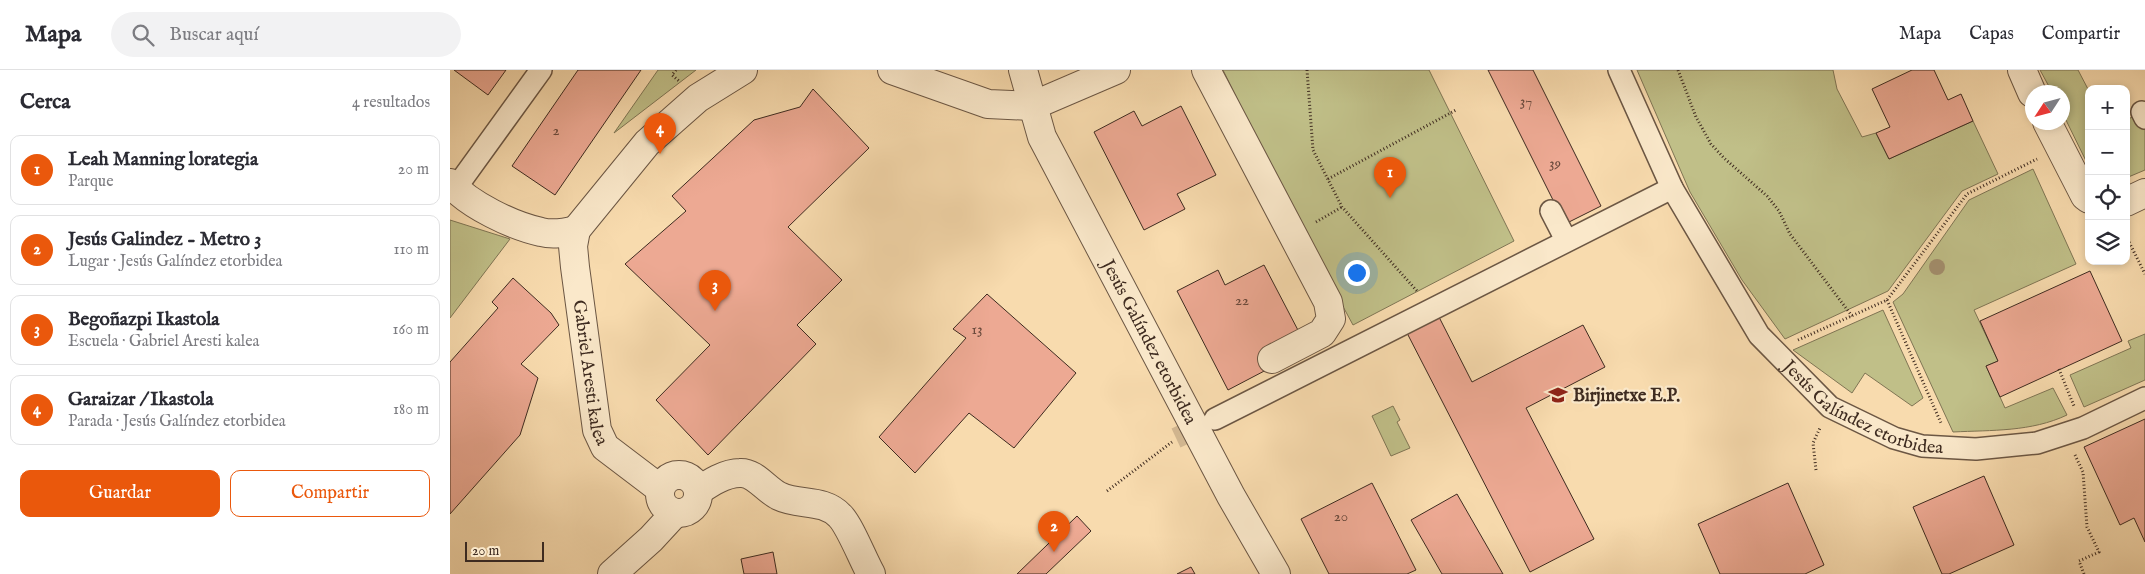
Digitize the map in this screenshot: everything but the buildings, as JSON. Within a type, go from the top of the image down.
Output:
[{"type":"street","points":[[541,70],[453,186],[483,210],[541,232],[560,234],[576,230],[647,143],[698,98],[743,70]]},
{"type":"street","points":[[892,70],[988,104],[1032,106],[1116,70]]},
{"type":"street","name":"Jesús Galíndez etorbidea","points":[[1023,70],[1042,137],[1230,496],[1276,574]]},
{"type":"street","points":[[1206,70],[1328,302],[1331,320],[1322,332],[1272,359]]},
{"type":"street","name":"Jesús Galíndez etorbidea","points":[[1619,70],[1672,188],[1759,335],[1830,407],[1894,438],[1922,446],[2003,448],[2037,443],[2074,431],[2145,398]]},
{"type":"street","points":[[2022,70],[2029,85]]},
{"type":"street","points":[[2051,130],[2085,196]]},
{"type":"street","points":[[1215,419],[1672,188]]},
{"type":"street","points":[[2130,200],[2145,193]]},
{"type":"street","points":[[1551,211],[1566,240]]},
{"type":"street","name":"Gabriel Aresti kalea","points":[[576,230],[573,246],[574,268],[598,430],[605,447],[659,488]]},
{"type":"street","points":[[698,491],[729,474],[742,472],[780,496],[798,501],[823,504],[841,516],[870,574]]},
{"type":"street","points":[[680,475],[692,480],[698,491],[698,497],[692,508],[681,514],[664,507],[659,496],[659,488],[667,479],[680,475]]},
{"type":"street","points":[[612,574],[651,539],[675,513]]},
{"type":"path","points":[[1307,70],[1313,150],[1342,208],[1433,308]]},
{"type":"path","points":[[1678,70],[1696,117],[1711,144],[1767,196],[1779,211],[1790,234],[1852,316]]},
{"type":"path","points":[[1328,180],[1456,110]]},
{"type":"path","points":[[1774,351],[1887,300],[1967,194],[2059,148]]},
{"type":"path","points":[[2130,244],[2145,274]]},
{"type":"path","points":[[1887,300],[1953,448]]},
{"type":"path","points":[[2059,369],[2083,472],[2087,527],[2099,552],[2079,561],[2084,574]]},
{"type":"path","points":[[1816,470],[1813,443],[1830,407]]},
{"type":"path","points":[[1108,491],[1176,438]]},
{"type":"shaded area","points":[[658,70],[696,70],[614,133]]},
{"type":"shaded area","points":[[1223,70],[1429,70],[1514,241],[1353,325],[1307,240]]},
{"type":"shaded area","points":[[1637,70],[1833,70],[1837,89],[1862,137],[1876,133],[1889,159],[1973,121],[1998,174],[1962,191],[1888,291],[1785,339],[1742,280],[1690,192]]},
{"type":"shaded area","points":[[2040,70],[2078,70],[2086,85],[2085,159],[2070,128],[2070,85],[2048,85]]},
{"type":"shaded area","points":[[2145,111],[2145,170],[2130,176],[2130,130],[2130,118]]},
{"type":"shaded area","points":[[2033,169],[2076,264],[1974,310],[1998,361],[1986,366],[2005,408],[2053,388],[2067,415],[2039,425],[1997,430],[1953,432],[1893,302],[1903,294],[1969,200]]},
{"type":"shaded area","points":[[450,220],[510,239],[450,318]]},
{"type":"shaded area","points":[[1883,310],[1923,398],[1912,406],[1865,373],[1852,393],[1793,350]]},
{"type":"shaded area","points":[[2145,334],[2145,380],[2084,407],[2070,375],[2131,348],[2128,341]]},
{"type":"shaded area","points":[[1393,406],[1400,420],[1397,422],[1410,448],[1391,456],[1372,416]]},
{"type":"tunnel","points":[[1176,438],[1208,423]]},
{"type":"place","name":"Garaizar / Ikastola","points":[[660,154]]},
{"type":"place","name":"Leah Manning lorategia","points":[[1390,198]]},
{"type":"place","name":"Begoñazpi Ikastola","points":[[715,311]]},
{"type":"place","name":"Birjinetxe E.P.","points":[[1558,395]]},
{"type":"place","name":"Jesús Galindez - Metro 3","points":[[1054,552]]}]
